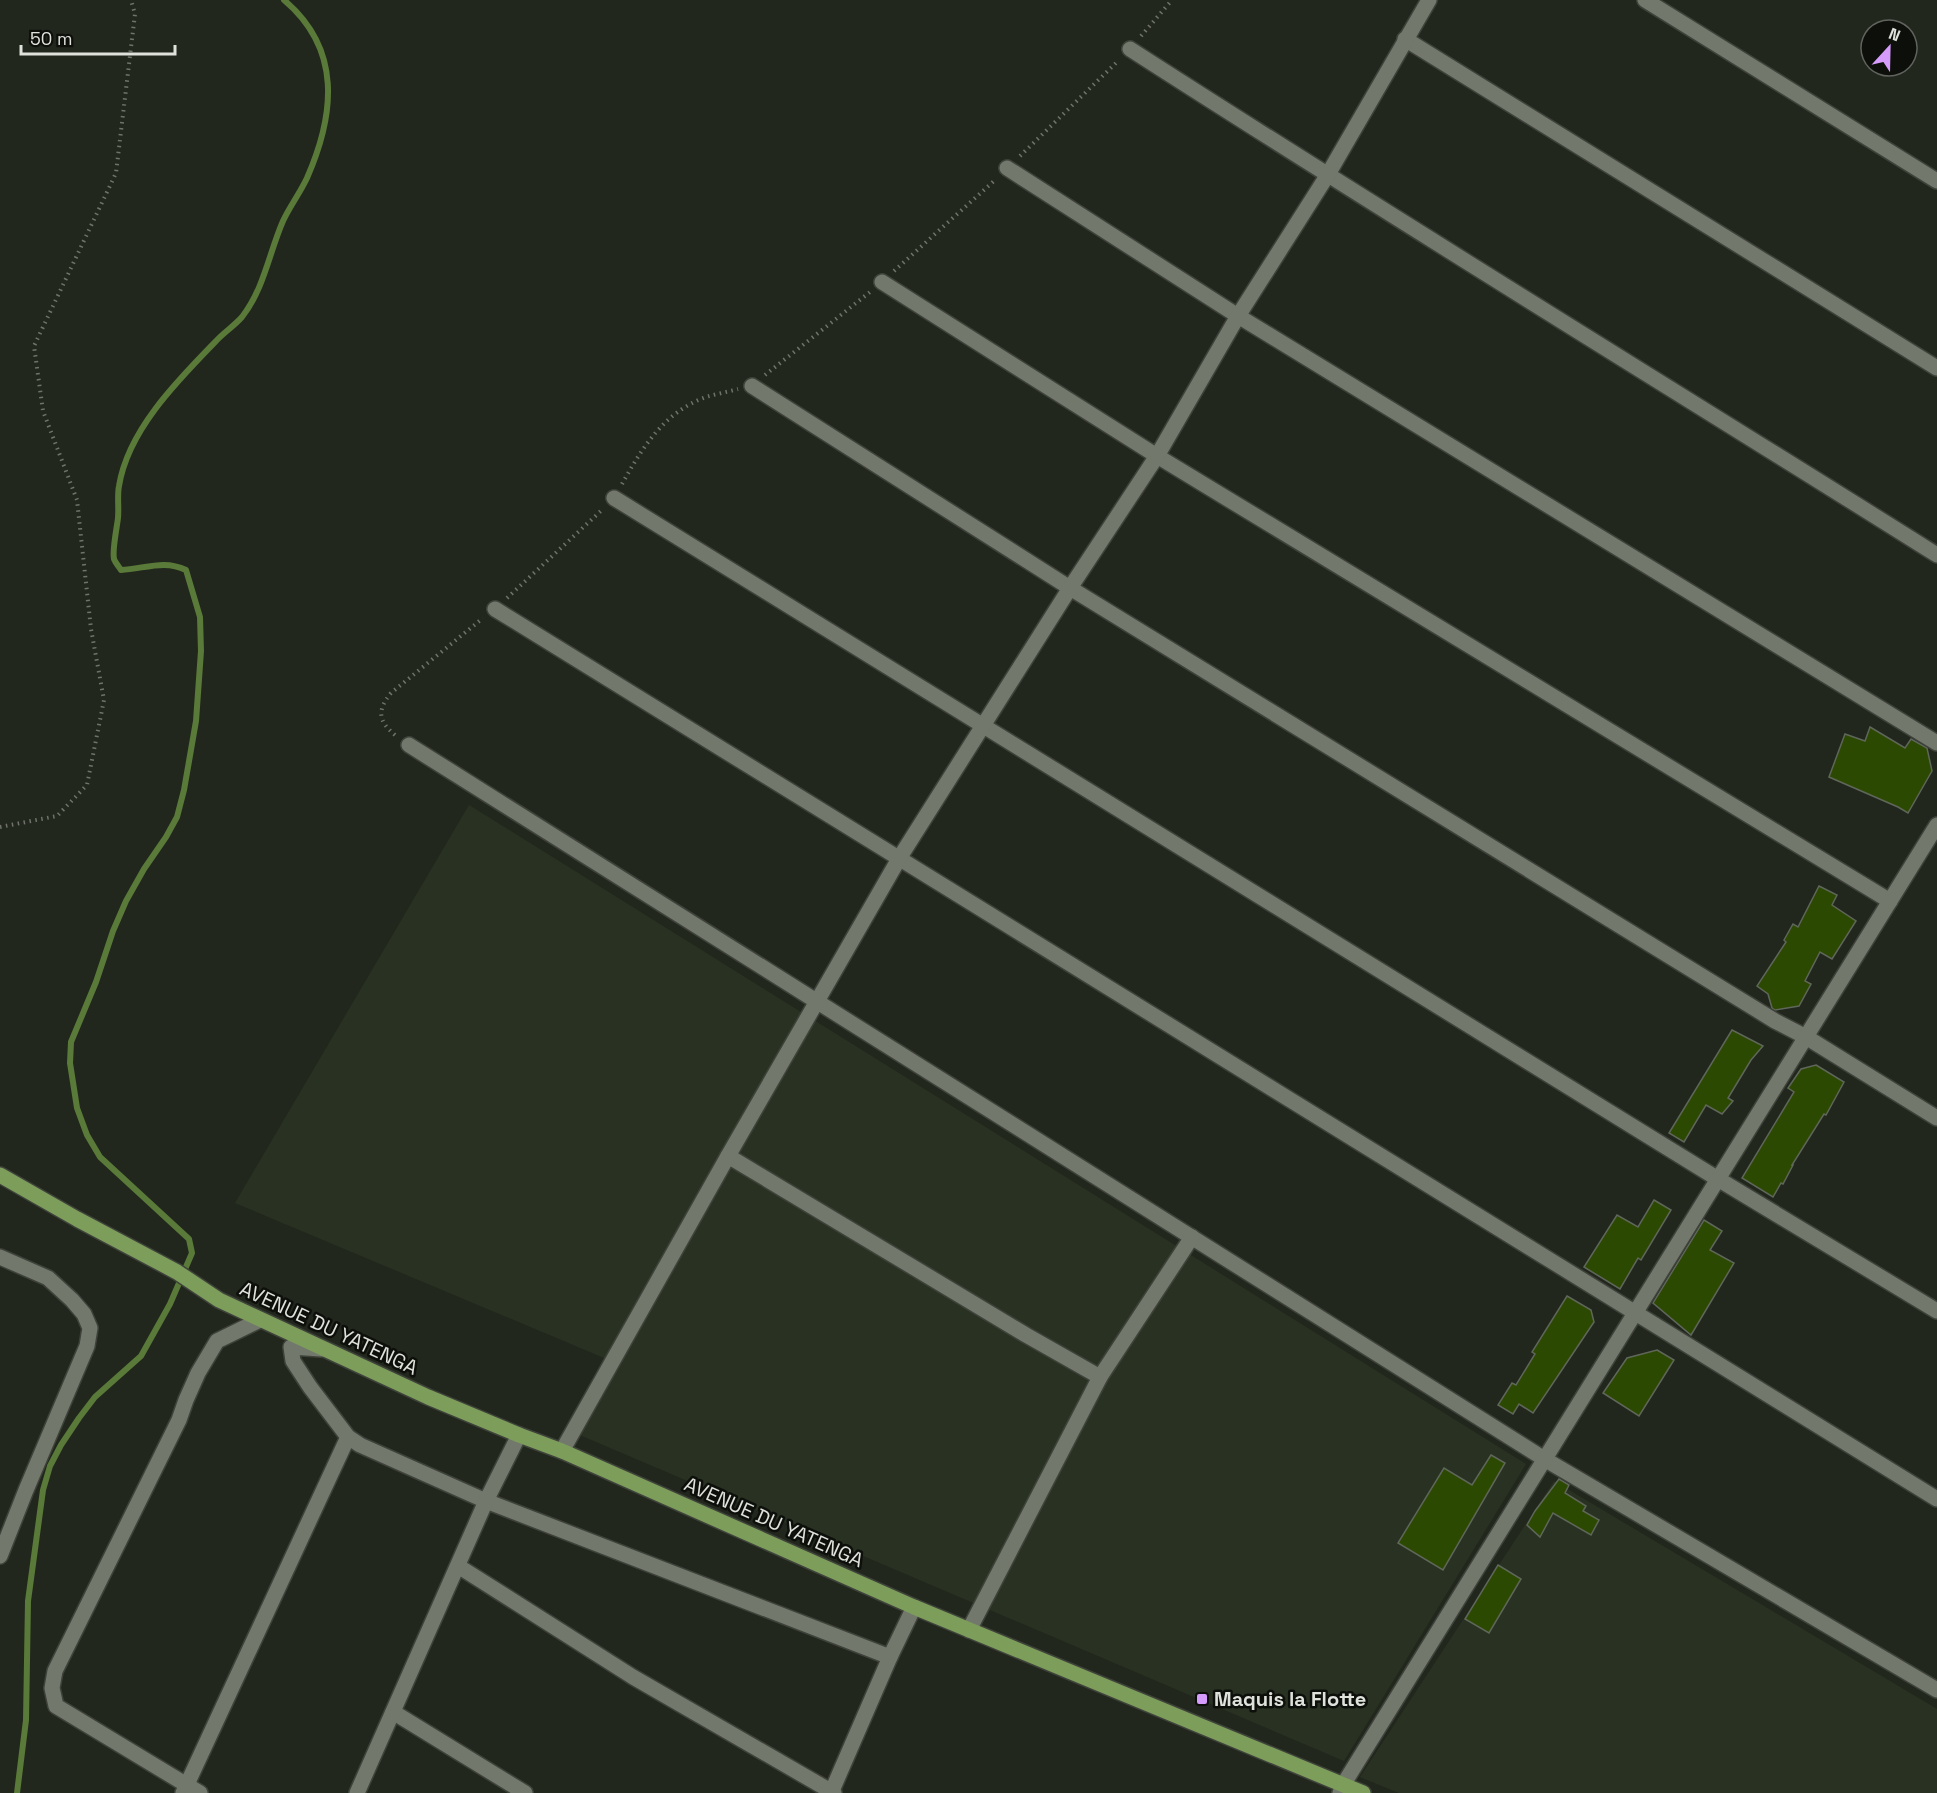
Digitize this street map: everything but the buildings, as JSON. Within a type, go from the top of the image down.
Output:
[{"type":"main road","name":"AVENUE DU YATENGA","points":[[0,1175],[77,1220],[177,1272],[219,1300],[321,1349],[519,1435],[562,1451],[914,1607],[1342,1789],[1362,1793]]},
{"type":"street","points":[[562,1451],[900,857],[1070,588],[1157,456],[1238,316],[1327,176],[1429,0]]},
{"type":"street","points":[[1645,0],[1937,181]]},
{"type":"street","points":[[1405,39],[1937,368]]},
{"type":"street","points":[[1130,50],[1327,176],[1696,403],[1937,555]]},
{"type":"street","points":[[1007,168],[1238,316],[1937,743]]},
{"type":"street","points":[[882,282],[1157,456],[1890,901]]},
{"type":"street","points":[[752,386],[1070,588],[1764,1015],[1806,1037],[1937,1118]]},
{"type":"street","points":[[614,498],[1718,1179],[1937,1311]]},
{"type":"street","points":[[495,609],[1937,1499]]},
{"type":"street","points":[[409,745],[1546,1460],[1937,1690]]},
{"type":"street","points":[[1342,1789],[1937,825]]},
{"type":"street","points":[[728,1156],[1100,1377]]},
{"type":"street","points":[[969,1630],[1100,1377],[1192,1237]]},
{"type":"street","points":[[0,1257],[48,1278],[84,1314],[90,1328],[87,1346],[1,1547]]},
{"type":"street","points":[[260,1320],[217,1341],[198,1373],[179,1420],[55,1671],[52,1688],[56,1706],[190,1790],[348,1437]]},
{"type":"street","points":[[321,1349],[291,1347],[293,1361],[309,1387],[348,1437],[360,1445],[486,1501],[890,1658]]},
{"type":"street","points":[[357,1793],[486,1501],[519,1435]]},
{"type":"street","points":[[458,1566],[633,1677],[832,1793],[914,1607]]},
{"type":"street","points":[[393,1712],[525,1793]]},
{"type":"path","points":[[0,827],[57,816],[87,785],[104,700],[91,629],[77,500],[43,411],[34,346],[116,173],[135,14],[131,0]]},
{"type":"path","points":[[1130,50],[1172,0]]},
{"type":"shaded area","points":[[469,805],[1526,1464],[1344,1761],[568,1430],[609,1360],[235,1203]]},
{"type":"shaded area","points":[[1554,1481],[1937,1709],[1937,1793],[1399,1793],[1360,1777]]},
{"type":"waterway","points":[[17,1793],[26,1720],[28,1601],[43,1490],[50,1466],[61,1445],[95,1397],[141,1356],[170,1304],[192,1253],[189,1239],[100,1157],[87,1135],[77,1108],[70,1063],[71,1042],[126,901],[177,817],[196,721],[201,651],[200,617],[186,570],[170,565],[121,570],[114,559],[118,490],[124,465],[144,425],[188,370],[242,317],[250,306],[261,283],[283,221],[307,178],[316,154],[327,106],[328,83],[324,61],[316,39],[303,19],[284,0]]},
{"type":"place","name":"Maquis la Flotte","points":[[1202,1699]]}]
